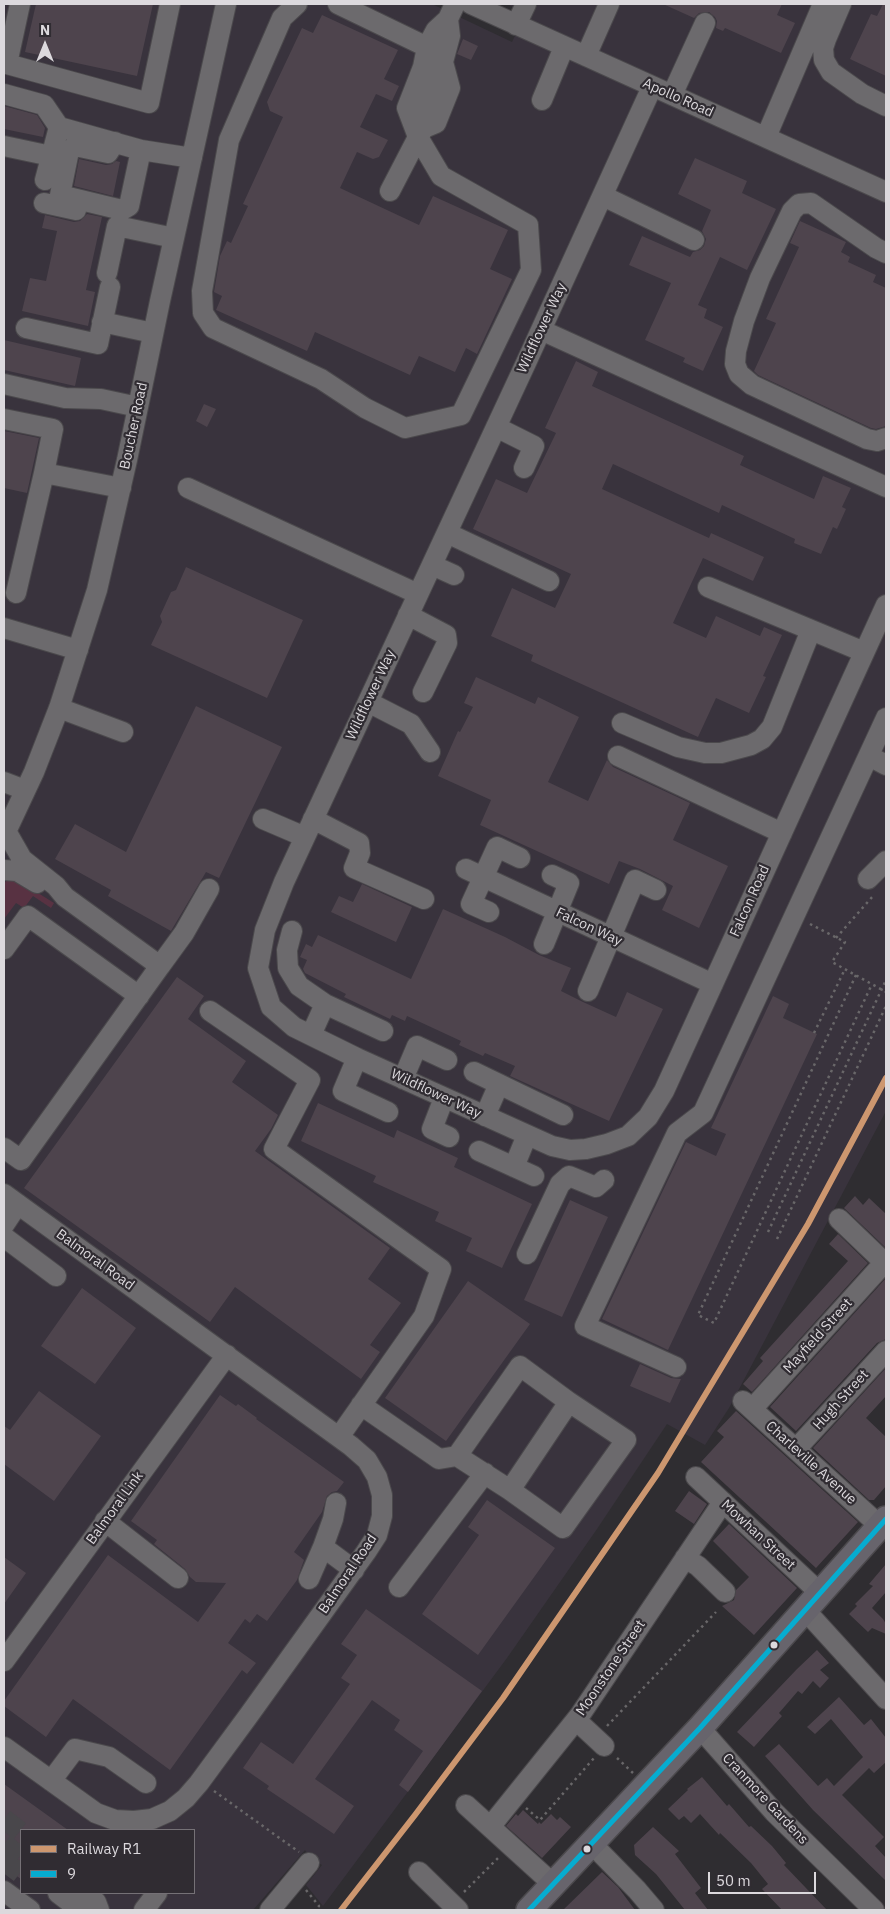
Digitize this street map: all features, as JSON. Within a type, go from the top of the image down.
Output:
[{"type":"main road","points":[[530,1910],[700,1728],[883,1523]]},
{"type":"street","points":[[20,4],[7,64],[149,103],[170,4]]},
{"type":"street","name":"Boucher Road","points":[[5,834],[59,708],[97,590],[226,4]]},
{"type":"street","points":[[297,4],[282,18],[229,140],[202,291],[203,313],[213,328],[321,378],[365,408],[405,428],[461,415],[531,270],[528,225],[441,176],[407,108],[424,67],[427,47],[436,30],[452,11]]},
{"type":"street","points":[[338,4],[427,47]]},
{"type":"street","name":"Apollo Road","points":[[471,4],[886,192]]},
{"type":"street","points":[[516,25],[526,4]]},
{"type":"street","points":[[586,56],[609,4]]},
{"type":"street","points":[[766,137],[823,4]]},
{"type":"street","points":[[841,4],[823,48],[824,60],[831,72],[862,94],[886,106]]},
{"type":"street","points":[[390,191],[421,133],[436,123],[450,88],[443,62],[450,36],[452,11]]},
{"type":"street","points":[[672,95],[705,23]]},
{"type":"street","points":[[542,100],[564,47]]},
{"type":"street","name":"Wildflower Way","points":[[570,1150],[552,1146],[527,1136],[294,1027],[271,1007],[258,968],[265,930],[284,882],[447,534],[652,87]]},
{"type":"street","points":[[4,94],[44,105],[59,127],[141,150],[192,158]]},
{"type":"street","points":[[45,180],[59,127]]},
{"type":"street","points":[[115,142],[108,153],[75,146],[68,151],[60,195],[122,210],[129,206],[141,150]]},
{"type":"street","points":[[4,146],[51,156]]},
{"type":"street","points":[[603,196],[694,240]]},
{"type":"street","points":[[44,203],[99,215],[117,226],[174,238]]},
{"type":"street","points":[[886,253],[811,203],[799,204],[792,211],[760,278],[742,328],[735,364],[739,374],[752,385],[866,439],[876,441],[886,438]]},
{"type":"street","points":[[26,328],[98,344],[117,226]]},
{"type":"street","points":[[102,322],[153,332]]},
{"type":"street","points":[[541,330],[886,488]]},
{"type":"street","points":[[4,384],[65,398],[101,399],[138,407]]},
{"type":"street","points":[[4,419],[53,429],[16,593]]},
{"type":"street","points":[[496,428],[534,446],[524,468]]},
{"type":"street","points":[[44,472],[120,488]]},
{"type":"street","points":[[188,488],[418,594]]},
{"type":"street","points":[[447,534],[549,581]]},
{"type":"street","points":[[432,565],[454,575]]},
{"type":"street","points":[[708,587],[864,652]]},
{"type":"street","name":"Falcon Road","points":[[570,1150],[586,1149],[607,1144],[628,1136],[648,1117],[664,1091],[796,806],[886,605]]},
{"type":"street","points":[[408,616],[446,635],[447,643],[424,692]]},
{"type":"street","points":[[4,628],[78,650]]},
{"type":"street","points":[[622,723],[678,747],[705,753],[721,753],[751,745],[762,739],[772,727],[812,630]]},
{"type":"street","points":[[368,702],[411,724],[430,752]]},
{"type":"street","points":[[59,708],[123,732]]},
{"type":"street","points":[[676,1367],[585,1326],[677,1133],[703,1113],[795,916],[878,760],[885,723]]},
{"type":"street","points":[[618,756],[782,833]]},
{"type":"street","points":[[4,782],[25,790]]},
{"type":"street","points":[[263,818],[309,828],[359,843],[360,853],[354,868],[424,899]]},
{"type":"street","points":[[5,834],[22,859],[56,886],[65,897],[160,966]]},
{"type":"street","points":[[489,912],[471,904],[475,873],[497,847],[520,858]]},
{"type":"street","points":[[872,886],[886,861]]},
{"type":"street","points":[[4,870],[17,871],[50,892],[65,897]]},
{"type":"street","name":"Falcon Way","points":[[475,873],[713,984]]},
{"type":"street","points":[[544,944],[569,883],[552,875]]},
{"type":"street","points":[[588,991],[635,880],[656,890]]},
{"type":"street","points":[[4,1148],[21,1160],[184,933],[209,890]]},
{"type":"street","points":[[4,949],[28,916],[139,996]]},
{"type":"street","points":[[292,931],[287,950],[288,968],[299,986],[325,1004],[383,1031]]},
{"type":"street","points":[[311,1035],[325,1004]]},
{"type":"street","points":[[210,1011],[310,1080],[274,1149],[441,1269],[424,1316],[339,1437]]},
{"type":"street","points":[[403,1079],[417,1046],[447,1060]]},
{"type":"street","points":[[357,1058],[343,1091],[388,1112]]},
{"type":"street","points":[[474,1072],[563,1115]]},
{"type":"street","points":[[485,1116],[498,1084]]},
{"type":"street","points":[[444,1098],[432,1129],[450,1137]]},
{"type":"street","points":[[514,1167],[527,1136]]},
{"type":"street","points":[[527,1254],[560,1184],[569,1176],[570,1150]]},
{"type":"street","points":[[479,1151],[534,1176]]},
{"type":"street","points":[[569,1176],[596,1186],[604,1180]]},
{"type":"street","points":[[4,1225],[11,1199]]},
{"type":"street","name":"Balmoral Road","points":[[4,1747],[96,1813],[115,1820],[134,1821],[152,1819],[170,1811],[186,1798],[199,1783],[354,1570],[377,1535],[382,1516],[382,1495],[377,1477],[367,1460],[339,1437],[11,1199]]},
{"type":"street","points":[[839,1219],[885,1263]]},
{"type":"street","points":[[4,1237],[56,1276]]},
{"type":"street","name":"Mayfield Street","points":[[747,1405],[885,1263]]},
{"type":"street","name":"Hugh Street","points":[[796,1449],[886,1350]]},
{"type":"street","name":"Balmoral Link","points":[[4,1661],[226,1355]]},
{"type":"street","points":[[361,1406],[439,1459],[457,1456],[485,1473],[563,1528],[626,1440],[520,1366],[457,1456]]},
{"type":"street","points":[[510,1490],[569,1402]]},
{"type":"street","name":"Charleville Avenue","points":[[747,1405],[883,1523]]},
{"type":"street","points":[[399,1587],[485,1473]]},
{"type":"street","name":"Mowhan Street","points":[[696,1477],[723,1502],[813,1602],[886,1699]]},
{"type":"street","name":"Moonstone Street","points":[[490,1827],[576,1720],[723,1502]]},
{"type":"street","points":[[309,1579],[334,1519],[336,1503]]},
{"type":"street","points":[[105,1521],[178,1578]]},
{"type":"street","points":[[323,1547],[354,1570]]},
{"type":"street","points":[[685,1558],[698,1566],[725,1592]]},
{"type":"street","points":[[576,1720],[600,1742]]},
{"type":"street","name":"Cranmore Gardens","points":[[700,1728],[774,1812],[874,1910]]},
{"type":"street","points":[[51,1781],[75,1749],[109,1757],[146,1783]]},
{"type":"street","points":[[466,1805],[553,1884]]},
{"type":"street","points":[[592,1844],[654,1910]]},
{"type":"street","points":[[270,1910],[309,1863]]},
{"type":"street","points":[[419,1872],[455,1907]]},
{"type":"street","points":[[4,1891],[30,1910]]},
{"type":"street","points":[[48,1894],[69,1910]]},
{"type":"street","points":[[59,1894],[80,1910]]},
{"type":"street","points":[[70,1894],[91,1910]]},
{"type":"street","points":[[85,1894],[96,1902],[99,1910]]},
{"type":"street","points":[[101,1894],[104,1910]]},
{"type":"street","points":[[144,1910],[157,1894]]},
{"type":"path","points":[[836,938],[872,886]]},
{"type":"path","points":[[795,916],[845,942],[832,962],[886,992]]},
{"type":"path","points":[[814,1033],[845,969]]},
{"type":"path","points":[[856,975],[698,1315],[714,1322],[872,984]]},
{"type":"path","points":[[768,1232],[886,980]]},
{"type":"path","points":[[777,1239],[886,1006]]},
{"type":"path","points":[[513,1798],[540,1820],[600,1742],[716,1612]]},
{"type":"path","points":[[600,1742],[646,1785]]},
{"type":"path","points":[[199,1783],[211,1789],[303,1855],[309,1863]]},
{"type":"path","points":[[455,1907],[510,1845]]},
{"type":"path","points":[[316,1910],[319,1906]]},
{"type":"shaded area","points":[[4,4],[432,4],[512,42],[526,13],[507,4],[886,4],[886,1111],[729,1408],[705,1445],[667,1424],[507,1658],[323,1906],[306,1885],[322,1865],[312,1860],[305,1850],[253,1910],[4,1910]]},
{"type":"shaded area","points":[[6,881],[19,881],[54,903],[51,908],[33,896],[24,908],[16,903],[4,919],[4,884]]},
{"type":"building","points":[[36,4],[153,4],[137,76],[25,52]]},
{"type":"building","points":[[663,4],[782,4],[777,15],[795,23],[781,53],[725,28],[723,31],[716,28],[717,21],[709,12],[699,13],[694,18]]},
{"type":"building","points":[[883,4],[886,4],[886,76],[850,59],[871,14],[877,16]]},
{"type":"building","points":[[322,15],[398,50],[384,79],[399,86],[392,101],[376,94],[360,127],[388,140],[379,157],[373,159],[357,152],[340,188],[419,225],[433,196],[508,230],[490,269],[512,279],[477,354],[466,348],[455,372],[419,356],[410,375],[315,332],[307,351],[216,310],[222,296],[214,292],[220,256],[227,241],[231,243],[248,206],[243,204],[283,117],[270,111],[267,102],[302,28],[313,33]]},
{"type":"building","points":[[463,39],[478,46],[471,60],[457,54]]},
{"type":"building","points":[[4,106],[37,115],[45,128],[43,137],[4,129]]},
{"type":"building","points":[[695,158],[747,181],[742,193],[776,209],[747,270],[720,257],[698,305],[707,309],[704,318],[723,327],[703,371],[683,362],[685,358],[645,340],[671,283],[629,265],[642,236],[690,257],[693,252],[700,250],[704,246],[706,239],[702,231],[711,210],[678,194]]},
{"type":"building","points":[[79,159],[106,165],[116,161],[120,162],[113,196],[74,186]]},
{"type":"building","points":[[87,214],[102,217],[86,290],[95,292],[88,326],[22,311],[30,278],[46,281],[57,231],[42,228],[45,215],[74,222],[80,221]]},
{"type":"building","points":[[800,221],[846,242],[841,252],[850,257],[848,262],[876,275],[873,282],[886,288],[886,426],[876,429],[871,428],[758,375],[754,371],[776,323],[766,319],[799,247],[790,243]]},
{"type":"building","points":[[4,340],[81,358],[75,386],[4,370]]},
{"type":"building","points":[[576,361],[598,372],[592,386],[744,456],[740,465],[814,499],[823,476],[851,488],[842,507],[846,509],[837,529],[833,527],[821,554],[794,543],[795,539],[722,505],[719,513],[613,464],[602,489],[709,538],[711,533],[764,557],[753,581],[703,558],[673,623],[706,638],[716,616],[760,636],[764,627],[782,635],[763,676],[766,677],[749,713],[716,698],[698,737],[531,661],[533,655],[491,636],[512,588],[555,608],[571,574],[473,529],[496,479],[527,493],[556,433],[545,428]]},
{"type":"building","points":[[204,404],[216,409],[207,427],[196,421]]},
{"type":"building","points":[[4,431],[39,438],[27,493],[4,488]]},
{"type":"building","points":[[186,567],[303,620],[267,698],[151,645],[162,622],[160,616],[171,592],[176,590]]},
{"type":"building","points":[[476,677],[535,704],[538,697],[579,717],[548,782],[588,801],[607,760],[613,767],[690,803],[673,840],[728,866],[699,928],[662,910],[673,886],[640,869],[619,861],[609,884],[480,825],[491,800],[438,776],[458,731],[460,732],[473,707],[464,703]]},
{"type":"building","points":[[196,706],[282,747],[219,878],[206,872],[171,931],[108,896],[111,890],[55,859],[75,824],[126,852]]},
{"type":"building","points":[[362,884],[412,907],[396,942],[331,912],[339,896],[353,902]]},
{"type":"building","points":[[443,909],[505,937],[539,955],[571,968],[561,991],[616,1017],[627,992],[663,1009],[609,1121],[510,1076],[515,1066],[485,1053],[483,1056],[459,1045],[461,1041],[407,1016],[405,1021],[392,1015],[390,1019],[344,997],[346,994],[305,973],[303,969],[307,960],[300,957],[306,944],[312,947],[318,935],[411,979]]},
{"type":"building","points":[[177,977],[204,996],[188,1019],[246,1061],[232,1082],[278,1115],[271,1129],[255,1151],[390,1248],[368,1279],[401,1303],[370,1345],[380,1352],[361,1379],[235,1287],[210,1322],[24,1188]]},
{"type":"building","points":[[773,996],[789,1004],[783,1018],[817,1034],[668,1350],[602,1319],[686,1142],[716,1156],[726,1134],[711,1128]]},
{"type":"building","points":[[318,1103],[394,1138],[397,1130],[458,1158],[454,1167],[532,1204],[502,1268],[466,1251],[472,1238],[435,1221],[439,1212],[373,1182],[376,1176],[301,1141]]},
{"type":"building","points":[[855,1196],[863,1205],[869,1198],[886,1214],[886,1248],[844,1208]]},
{"type":"building","points":[[570,1200],[608,1217],[562,1317],[524,1300]]},
{"type":"building","points":[[838,1234],[868,1263],[752,1392],[743,1384],[763,1361],[760,1358],[848,1261],[829,1244]]},
{"type":"building","points":[[886,1278],[886,1339],[877,1343],[796,1431],[770,1407]]},
{"type":"building","points":[[468,1281],[530,1324],[446,1441],[385,1398]]},
{"type":"building","points":[[82,1288],[136,1328],[95,1384],[41,1346]]},
{"type":"building","points":[[640,1364],[671,1378],[681,1379],[670,1403],[630,1386]]},
{"type":"building","points":[[886,1368],[886,1396],[866,1418],[886,1437],[886,1486],[874,1500],[869,1500],[813,1448]]},
{"type":"building","points":[[39,1391],[101,1436],[54,1501],[4,1464],[4,1426],[10,1430]]},
{"type":"building","points":[[220,1395],[236,1406],[238,1404],[344,1482],[337,1491],[327,1496],[322,1512],[294,1552],[304,1560],[297,1580],[267,1621],[257,1614],[250,1623],[245,1619],[228,1643],[256,1663],[247,1674],[242,1670],[170,1770],[73,1699],[46,1737],[4,1706],[4,1701],[108,1555],[198,1622],[226,1583],[196,1582],[185,1569],[154,1544],[157,1540],[131,1521]]},
{"type":"building","points":[[736,1411],[858,1522],[816,1568],[701,1462],[724,1437],[717,1431]]},
{"type":"building","points":[[689,1491],[707,1504],[694,1524],[675,1511]]},
{"type":"building","points":[[487,1500],[555,1548],[478,1655],[422,1614],[479,1535],[468,1527]]},
{"type":"building","points":[[729,1524],[797,1588],[754,1635],[722,1606],[734,1600],[736,1590],[749,1577],[713,1541]]},
{"type":"building","points":[[4,1557],[26,1573],[4,1604]]},
{"type":"building","points":[[886,1564],[886,1592],[872,1608],[886,1624],[886,1634],[872,1628],[868,1632],[849,1614],[857,1606],[855,1604],[873,1586],[869,1584]]},
{"type":"building","points":[[366,1609],[482,1691],[408,1792],[399,1785],[423,1751],[394,1730],[400,1720],[372,1700],[315,1779],[354,1806],[334,1834],[267,1789],[269,1786],[243,1768],[261,1742],[293,1764],[350,1684],[341,1678],[357,1655],[341,1644]]},
{"type":"building","points":[[817,1650],[829,1663],[820,1670],[829,1678],[820,1688],[813,1681],[802,1694],[798,1691],[779,1713],[782,1716],[754,1747],[737,1732]]},
{"type":"building","points":[[839,1697],[864,1725],[871,1719],[886,1738],[886,1762],[874,1773],[869,1768],[842,1795],[884,1837],[875,1846],[886,1858],[886,1881],[813,1810],[765,1756],[779,1744],[818,1786],[827,1778],[834,1786],[863,1757],[831,1719],[815,1734],[807,1727]]},
{"type":"building","points":[[702,1777],[727,1806],[729,1804],[749,1827],[751,1826],[772,1846],[786,1863],[784,1865],[827,1910],[782,1910],[762,1889],[768,1884],[751,1863],[720,1833],[719,1835],[700,1814],[691,1823],[684,1816],[679,1820],[668,1809],[687,1789]]},
{"type":"building","points":[[4,1784],[67,1829],[20,1829],[20,1878],[4,1867]]},
{"type":"building","points":[[523,1810],[538,1824],[539,1822],[541,1824],[551,1814],[557,1820],[560,1817],[571,1827],[542,1858],[506,1826],[516,1814],[518,1816]]},
{"type":"building","points":[[653,1827],[679,1851],[675,1854],[701,1888],[695,1893],[708,1910],[685,1910],[656,1874],[635,1855],[634,1845]]},
{"type":"building","points":[[602,1872],[618,1887],[635,1910],[563,1910]]},
{"type":"tunnel","points":[[4,1819],[20,1831]]},
{"type":"tunnel","points":[[4,1844],[20,1856]]},
{"type":"tunnel","points":[[4,1861],[20,1873]]},
{"type":"rail line","name":"R1","points":[[341,1910],[503,1698],[658,1473],[808,1224],[886,1078]]},
{"type":"transit line","name":"9","points":[[529,1910],[700,1728],[886,1519]]}]
